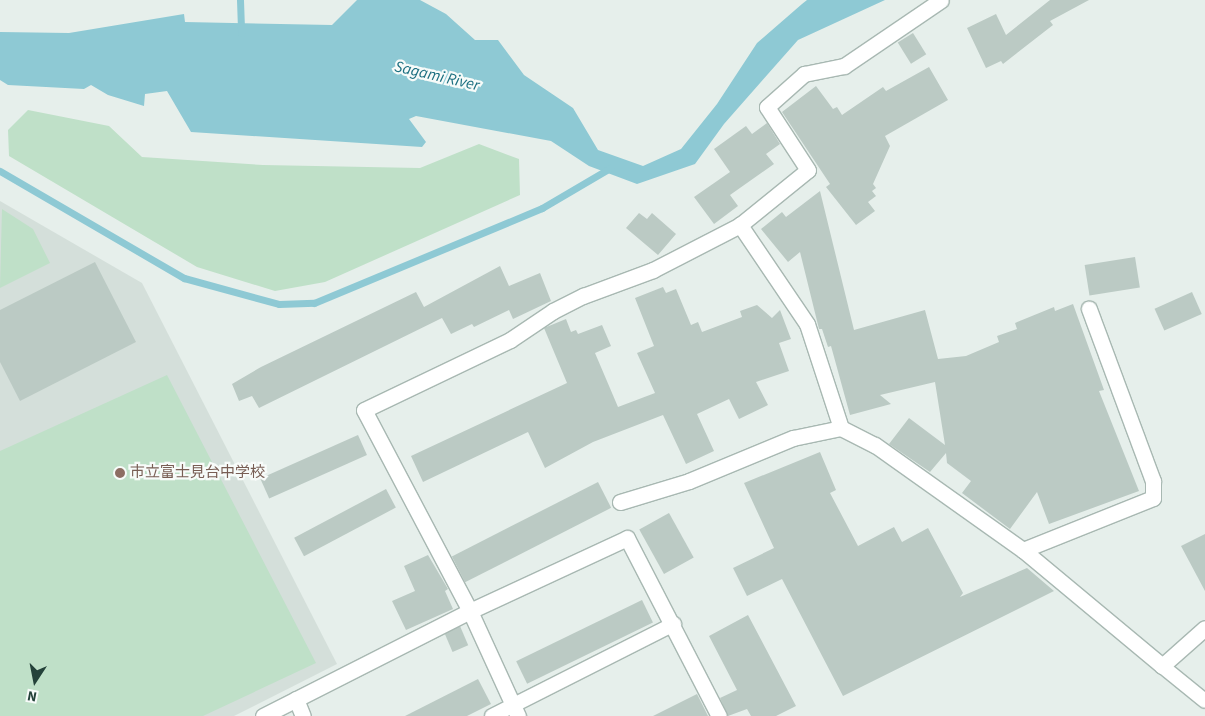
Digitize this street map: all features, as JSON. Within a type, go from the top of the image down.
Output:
[{"type":"street","points":[[516,711],[470,611],[364,410],[510,340],[546,315],[583,296],[653,270],[740,225],[808,170],[767,107],[804,74],[844,66],[942,0]]},
{"type":"street","points":[[740,225],[807,324],[841,428]]},
{"type":"street","points":[[1023,550],[1154,498],[1153,481],[1089,309]]},
{"type":"street","points":[[620,502],[689,481],[793,438],[841,428],[875,445],[953,504],[1023,550],[1162,666],[1205,628]]},
{"type":"street","points":[[263,716],[470,611],[627,538],[674,624],[720,716]]},
{"type":"street","points":[[296,699],[303,716]]},
{"type":"lane","points":[[492,716],[516,711],[674,624]]},
{"type":"lane","points":[[1162,666],[1205,701]]},
{"type":"shaded area","name":"市立富士見台中学校","points":[[0,201],[142,283],[337,664],[234,716],[0,716]]},
{"type":"green space","points":[[28,110],[109,126],[142,157],[263,165],[420,168],[479,144],[519,159],[520,195],[325,282],[275,291],[197,267],[9,156],[8,130]]},
{"type":"green space","points":[[2,209],[33,229],[50,263],[0,288]]},
{"type":"green space","name":"市立富士見台中学校","points":[[167,375],[316,663],[203,716],[0,716],[0,451]]},
{"type":"water","name":"Sagami River","points":[[357,0],[420,0],[446,14],[475,40],[498,40],[524,75],[573,108],[598,150],[643,166],[681,149],[717,104],[757,43],[807,0],[885,0],[798,40],[724,124],[695,164],[637,184],[589,166],[551,141],[416,116],[409,119],[426,142],[422,147],[191,132],[167,91],[145,94],[144,106],[108,95],[91,85],[84,89],[8,85],[0,80],[0,32],[69,33],[184,14],[185,22],[332,25]]},
{"type":"building","points":[[1050,0],[1089,0],[1050,21],[1053,25],[1003,64],[1001,61],[986,68],[967,28],[996,14],[1006,35]]},
{"type":"building","points":[[913,33],[926,54],[911,64],[898,43]]},
{"type":"building","points":[[929,67],[948,100],[885,136],[890,146],[873,184],[876,188],[872,191],[876,196],[868,202],[875,211],[856,225],[826,187],[830,184],[782,112],[816,86],[833,109],[837,107],[842,115],[883,87],[886,91]]},
{"type":"building","points":[[767,123],[780,144],[766,154],[774,164],[730,195],[738,206],[714,224],[694,197],[730,172],[714,149],[746,126],[752,134]]},
{"type":"building","points":[[820,191],[854,330],[925,310],[938,359],[966,356],[999,342],[997,336],[1017,329],[1015,323],[1054,307],[1055,311],[1073,304],[1104,390],[1099,391],[1139,491],[1049,524],[1037,492],[1010,529],[962,493],[971,481],[947,463],[946,453],[930,472],[889,444],[909,418],[945,445],[935,382],[880,395],[891,404],[850,415],[831,346],[828,347],[822,329],[819,329],[800,252],[788,262],[761,229],[782,212],[786,217]]},
{"type":"building","points":[[639,213],[647,219],[652,213],[676,234],[658,255],[626,228]]},
{"type":"building","points":[[1135,257],[1140,288],[1089,296],[1085,265]]},
{"type":"building","points":[[95,262],[136,342],[20,401],[0,362],[0,310]]},
{"type":"building","points":[[500,266],[509,286],[540,273],[551,301],[513,319],[509,310],[474,327],[472,324],[451,334],[442,318],[259,408],[252,396],[239,401],[232,384],[261,367],[416,292],[424,307]]},
{"type":"building","points":[[663,287],[666,293],[676,289],[691,325],[698,322],[702,332],[742,317],[740,311],[757,305],[772,318],[780,310],[791,339],[779,343],[789,371],[756,382],[768,405],[739,419],[729,399],[697,414],[714,451],[686,464],[663,415],[593,442],[545,468],[528,432],[423,482],[411,456],[567,383],[544,328],[566,319],[571,332],[576,330],[578,334],[602,325],[611,346],[595,353],[618,407],[655,393],[637,353],[654,346],[635,298]]},
{"type":"building","points":[[1192,292],[1202,314],[1164,331],[1155,309]]},
{"type":"building","points":[[358,435],[367,455],[269,499],[260,479]]},
{"type":"building","points":[[820,452],[836,490],[830,493],[858,546],[894,527],[902,542],[928,528],[963,593],[960,597],[1027,568],[1054,591],[843,696],[782,579],[747,596],[733,568],[774,548],[744,483]]},
{"type":"building","points":[[598,482],[611,508],[465,582],[452,556]]},
{"type":"building","points":[[386,489],[396,508],[304,556],[294,538]]},
{"type":"building","points":[[669,513],[694,558],[664,574],[639,529]]},
{"type":"building","points":[[1205,534],[1205,591],[1181,546]]},
{"type":"building","points":[[428,555],[448,589],[445,591],[453,609],[406,630],[392,601],[415,591],[404,566]]},
{"type":"building","points":[[642,600],[653,622],[527,684],[516,661]]},
{"type":"building","points":[[748,615],[796,706],[776,716],[751,716],[747,709],[728,716],[720,698],[737,690],[709,636]]},
{"type":"building","points":[[460,626],[468,645],[453,652],[444,633]]},
{"type":"building","points":[[478,679],[491,704],[467,716],[405,716]]},
{"type":"building","points":[[697,694],[708,716],[653,716]]},
{"type":"waterway","points":[[240,0],[241,33]]},
{"type":"waterway","points":[[0,171],[184,278],[279,304],[314,303],[542,208],[610,168]]},
{"type":"place","name":"市立富士見台中学校","points":[[120,473]]}]
